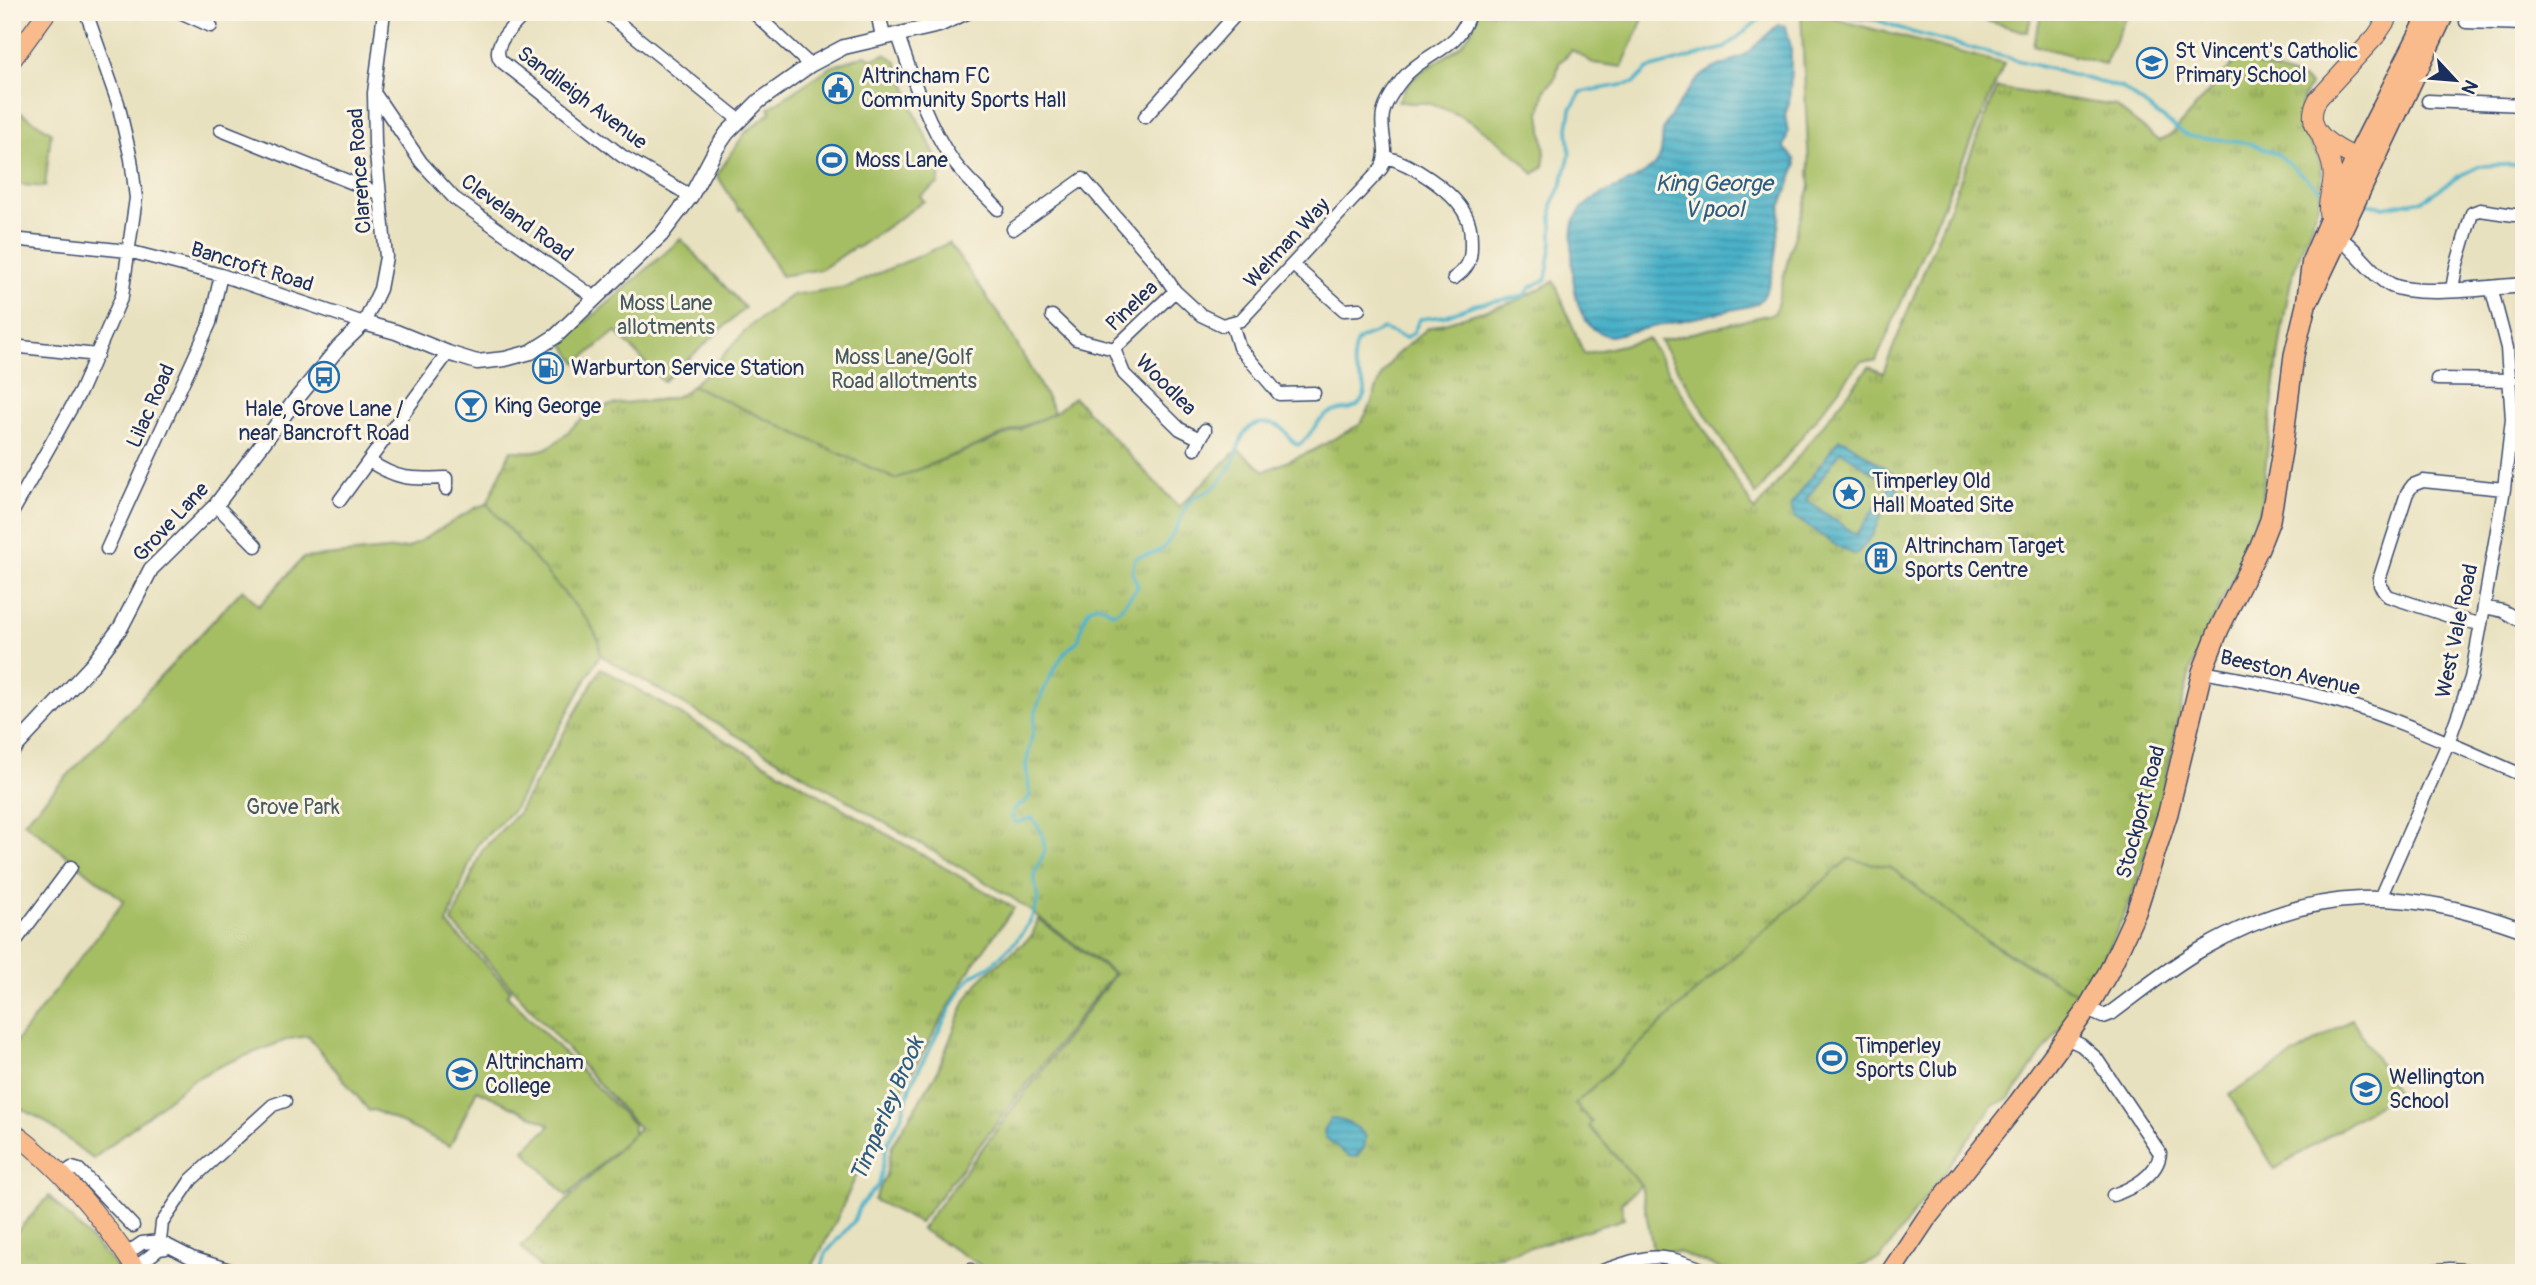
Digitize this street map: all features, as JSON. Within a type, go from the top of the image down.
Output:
[{"type":"highway","points":[[2365,162],[2430,12]]},
{"type":"highway","points":[[2365,162],[2445,12]]},
{"type":"highway","name":"Stockport Road","points":[[1892,1271],[1926,1219],[2087,1009],[2117,955],[2152,868],[2202,672],[2270,520],[2294,355],[2306,305],[2309,269],[2365,162]]},
{"type":"main road","points":[[12,60],[47,12]]},
{"type":"main road","points":[[2330,228],[2327,207],[2332,170],[2314,125],[2315,105],[2389,17]]},
{"type":"main road","points":[[2321,137],[2365,162]]},
{"type":"main road","points":[[12,1131],[62,1175],[102,1221],[133,1265]]},
{"type":"street","points":[[12,513],[68,414],[122,296],[136,198],[131,159],[118,103],[86,12]]},
{"type":"street","name":"Clarence Road","points":[[364,323],[380,289],[386,257],[375,144],[374,93],[384,12]]},
{"type":"street","name":"Sandileigh Avenue","points":[[526,12],[498,46],[497,54],[501,61],[622,156],[691,196]]},
{"type":"street","points":[[605,12],[738,119]]},
{"type":"street","points":[[753,12],[810,65]]},
{"type":"street","points":[[878,12],[883,37]]},
{"type":"street","points":[[364,323],[477,362],[505,359],[531,352],[556,336],[662,235],[691,196],[716,149],[738,119],[759,101],[810,65],[844,47],[947,23],[967,12]]},
{"type":"street","points":[[1145,117],[1238,12]]},
{"type":"street","points":[[1454,278],[1474,266],[1469,223],[1454,200],[1419,172],[1408,165],[1385,158],[1382,117],[1386,105],[1408,71],[1457,38],[1465,27],[1469,12]]},
{"type":"street","points":[[2370,12],[2389,17]]},
{"type":"street","points":[[184,13],[211,26]]},
{"type":"street","points":[[2466,22],[2524,24]]},
{"type":"street","points":[[898,35],[926,111],[949,155],[963,175],[998,209]]},
{"type":"street","name":"Cleveland Road","points":[[374,93],[421,162],[454,198],[595,298]]},
{"type":"street","points":[[2428,102],[2524,104]]},
{"type":"street","points":[[221,130],[380,194]]},
{"type":"street","name":"Welman Way","points":[[1232,324],[1246,316],[1381,169],[1385,158]]},
{"type":"street","points":[[1013,229],[1083,179],[1156,263],[1175,291],[1208,320],[1222,325],[1232,324],[1239,347],[1279,394],[1314,393]]},
{"type":"street","points":[[2452,289],[2472,213],[2480,209],[2514,215]]},
{"type":"street","points":[[2330,228],[2390,284],[2419,291],[2524,285]]},
{"type":"street","name":"Bancroft Road","points":[[12,239],[128,251],[221,275],[364,323]]},
{"type":"street","points":[[1293,265],[1344,310],[1359,309]]},
{"type":"street","name":"Lilac Road","points":[[107,549],[209,323],[221,275]]},
{"type":"street","name":"West Vale Road","points":[[2380,898],[2448,743],[2471,678],[2504,489],[2517,442],[2507,348],[2491,287]]},
{"type":"street","name":"Pinelea","points":[[1114,349],[1175,291]]},
{"type":"street","points":[[1052,316],[1076,340],[1114,349]]},
{"type":"street","name":"Grove Lane","points":[[12,751],[93,664],[121,627],[152,567],[216,505],[294,402],[339,347],[364,323]]},
{"type":"street","points":[[12,346],[97,355]]},
{"type":"street","name":"Woodlea","points":[[1114,349],[1124,374],[1180,429],[1200,440]]},
{"type":"street","points":[[340,500],[448,353]]},
{"type":"street","points":[[2437,379],[2511,380]]},
{"type":"street","points":[[369,461],[390,475],[408,479],[446,478],[446,489]]},
{"type":"street","points":[[2481,624],[2388,596],[2380,585],[2380,577],[2407,493],[2416,482],[2504,489]]},
{"type":"street","points":[[216,505],[256,546]]},
{"type":"street","points":[[2484,607],[2503,611],[2524,623]]},
{"type":"street","name":"Beeston Avenue","points":[[2202,672],[2336,701],[2448,743],[2524,776]]},
{"type":"street","points":[[12,946],[71,867]]},
{"type":"street","points":[[2087,1009],[2103,1016],[2111,1013],[2203,948],[2280,912],[2319,902],[2380,898],[2458,910],[2524,930]]},
{"type":"street","points":[[2066,1038],[2081,1045],[2096,1058],[2160,1153],[2157,1164],[2132,1188],[2113,1195]]},
{"type":"street","points":[[163,1246],[162,1223],[198,1172],[273,1105],[285,1101]]},
{"type":"street","points":[[62,1175],[72,1168],[79,1170],[133,1226]]},
{"type":"street","points":[[133,1265],[163,1246]]},
{"type":"street","points":[[163,1246],[239,1273]]},
{"type":"street","points":[[1597,1273],[1656,1256],[1675,1259],[1712,1273]]},
{"type":"street","points":[[2416,1273],[2490,1273]]},
{"type":"green space","points":[[1478,12],[1646,12],[1622,67],[1593,63],[1572,50],[1559,63],[1556,77],[1545,90],[1540,113],[1545,153],[1543,167],[1534,174],[1512,152],[1473,123],[1430,104],[1398,101],[1414,78],[1461,44],[1474,25]]},
{"type":"green space","points":[[1801,12],[2004,64],[1876,361],[1861,361],[1756,495],[1660,341],[1775,313],[1790,251],[1810,187]]},
{"type":"green space","points":[[1954,12],[2033,12],[2027,32]]},
{"type":"green space","points":[[2042,12],[2128,12],[2105,64],[2033,45]]},
{"type":"green space","name":"Moss Lane","points":[[885,54],[896,61],[909,93],[906,95],[943,171],[938,184],[920,196],[924,201],[822,269],[781,276],[742,209],[739,210],[717,175],[745,133],[771,112],[769,108],[831,67],[865,55],[873,59]]},
{"type":"green space","points":[[2238,58],[2304,80],[2310,85],[2302,102],[2300,115],[2306,137],[2321,166],[2320,193],[2290,285],[2260,512],[2255,530],[2192,665],[2159,812],[2132,897],[2094,981],[2083,997],[1849,859],[1729,961],[1575,1104],[1592,1123],[1589,1126],[1641,1185],[1621,1203],[1624,1219],[1501,1256],[1471,1260],[1455,1273],[993,1273],[921,1229],[1115,974],[1014,899],[600,655],[599,641],[589,622],[487,504],[511,450],[529,452],[542,449],[562,438],[590,413],[604,407],[672,398],[692,385],[895,479],[1053,414],[1074,397],[1179,507],[1234,453],[1240,451],[1265,471],[1312,451],[1360,424],[1382,375],[1395,356],[1428,328],[1519,300],[1554,281],[1584,354],[1648,339],[1755,511],[1869,367],[1883,373],[1997,88],[2115,106],[2160,141],[2172,134]]},
{"type":"green space","points":[[12,107],[51,132],[45,187],[12,184]]},
{"type":"green space","name":"Moss Lane allotments","points":[[681,239],[745,308],[663,382],[616,331],[577,363],[561,340],[598,312]]},
{"type":"green space","name":"Moss Lane/Golf Road allotments","points":[[949,243],[1005,323],[1053,409],[1053,414],[895,479],[692,385],[710,370],[750,326],[792,295],[847,287]]},
{"type":"green space","name":"Grove Park","points":[[487,504],[589,622],[599,641],[600,655],[513,810],[476,846],[447,924],[510,990],[507,995],[633,1124],[633,1134],[567,1196],[524,1150],[550,1126],[549,1124],[477,1090],[450,1146],[374,1110],[369,1111],[308,1036],[289,1039],[222,1065],[191,1081],[93,1159],[43,1120],[12,1104],[12,1047],[124,901],[24,822],[243,589],[259,606],[303,558],[408,548],[477,507]]},
{"type":"green space","points":[[601,668],[1014,908],[972,966],[869,1147],[809,1273],[545,1273],[521,1247],[639,1128],[452,922],[482,850],[518,813]]},
{"type":"green space","name":"Timperley Sports Club","points":[[1849,859],[1890,867],[1989,943],[2083,997],[2010,1098],[1993,1106],[1880,1259],[1859,1267],[1854,1273],[1731,1273],[1678,1252],[1653,1250],[1641,1185],[1589,1126],[1592,1122],[1575,1104],[1729,961]]},
{"type":"green space","points":[[1038,919],[1113,974],[919,1223],[874,1200],[886,1175],[892,1145],[936,1074],[966,1000],[983,976],[1032,936]]},
{"type":"green space","points":[[2352,1019],[2397,1093],[2275,1169],[2229,1095]]},
{"type":"green space","points":[[49,1196],[122,1273],[12,1273],[12,1237]]},
{"type":"water","name":"King George V pool","points":[[1778,25],[1786,26],[1791,47],[1789,103],[1785,115],[1788,132],[1784,147],[1795,159],[1796,165],[1781,207],[1772,275],[1762,299],[1754,305],[1611,336],[1598,332],[1588,324],[1582,313],[1574,286],[1572,234],[1577,215],[1593,199],[1634,179],[1653,166],[1660,154],[1666,124],[1693,85],[1711,70],[1746,53]]},
{"type":"water","points":[[1839,439],[1846,441],[1898,477],[1898,489],[1882,512],[1872,536],[1856,555],[1837,546],[1794,517],[1791,505]],"holes":[[[1841,451],[1891,485],[1856,535],[1806,500]]]},
{"type":"water","points":[[1330,1119],[1350,1124],[1366,1137],[1364,1148],[1356,1157],[1348,1156],[1325,1137],[1324,1131]]},
{"type":"waterway","name":"Timperley Brook","points":[[820,1273],[826,1253],[854,1221],[860,1206],[879,1184],[887,1144],[902,1115],[911,1084],[960,991],[973,975],[990,966],[1016,941],[1031,920],[1038,900],[1034,875],[1045,851],[1042,833],[1032,818],[1016,823],[1011,816],[1014,809],[1030,796],[1026,765],[1036,710],[1063,655],[1079,639],[1088,611],[1097,606],[1113,613],[1118,611],[1138,587],[1132,572],[1135,558],[1158,552],[1168,543],[1190,501],[1213,488],[1227,472],[1241,439],[1249,428],[1265,423],[1279,426],[1298,445],[1328,414],[1357,406],[1365,391],[1353,359],[1355,346],[1360,339],[1383,329],[1406,338],[1413,333],[1420,319],[1445,316],[1476,304],[1520,297],[1546,279],[1552,242],[1552,205],[1561,187],[1570,154],[1568,128],[1571,109],[1581,92],[1634,83],[1648,69],[1725,48],[1768,12]]},
{"type":"waterway","name":"Timperley Brook","points":[[1847,12],[1854,18],[1877,20],[1911,32],[2122,88],[2187,136],[2249,143],[2277,154],[2320,190]]},
{"type":"waterway","name":"Timperley Brook","points":[[2367,203],[2383,207],[2423,200],[2459,176],[2480,166],[2524,164]]},
{"type":"place","name":"St Vincent's Catholic Primary School","points":[[2152,63]]},
{"type":"place","name":"Altrincham FC Community Sports Hall","points":[[838,88]]},
{"type":"place","name":"Moss Lane","points":[[832,160]]},
{"type":"place","name":"Warburton Service Station","points":[[548,368]]},
{"type":"place","name":"Hale, Grove Lane / near Bancroft Road","points":[[324,377]]},
{"type":"place","name":"King George","points":[[471,406]]},
{"type":"place","name":"Timperley Old Hall Moated Site","points":[[1849,493]]},
{"type":"place","name":"Altrincham Target Sports Centre","points":[[1881,558]]},
{"type":"place","name":"Timperley Sports Club","points":[[1832,1058]]},
{"type":"place","name":"Altrincham College","points":[[462,1074]]},
{"type":"place","name":"Wellington School","points":[[2366,1089]]}]
